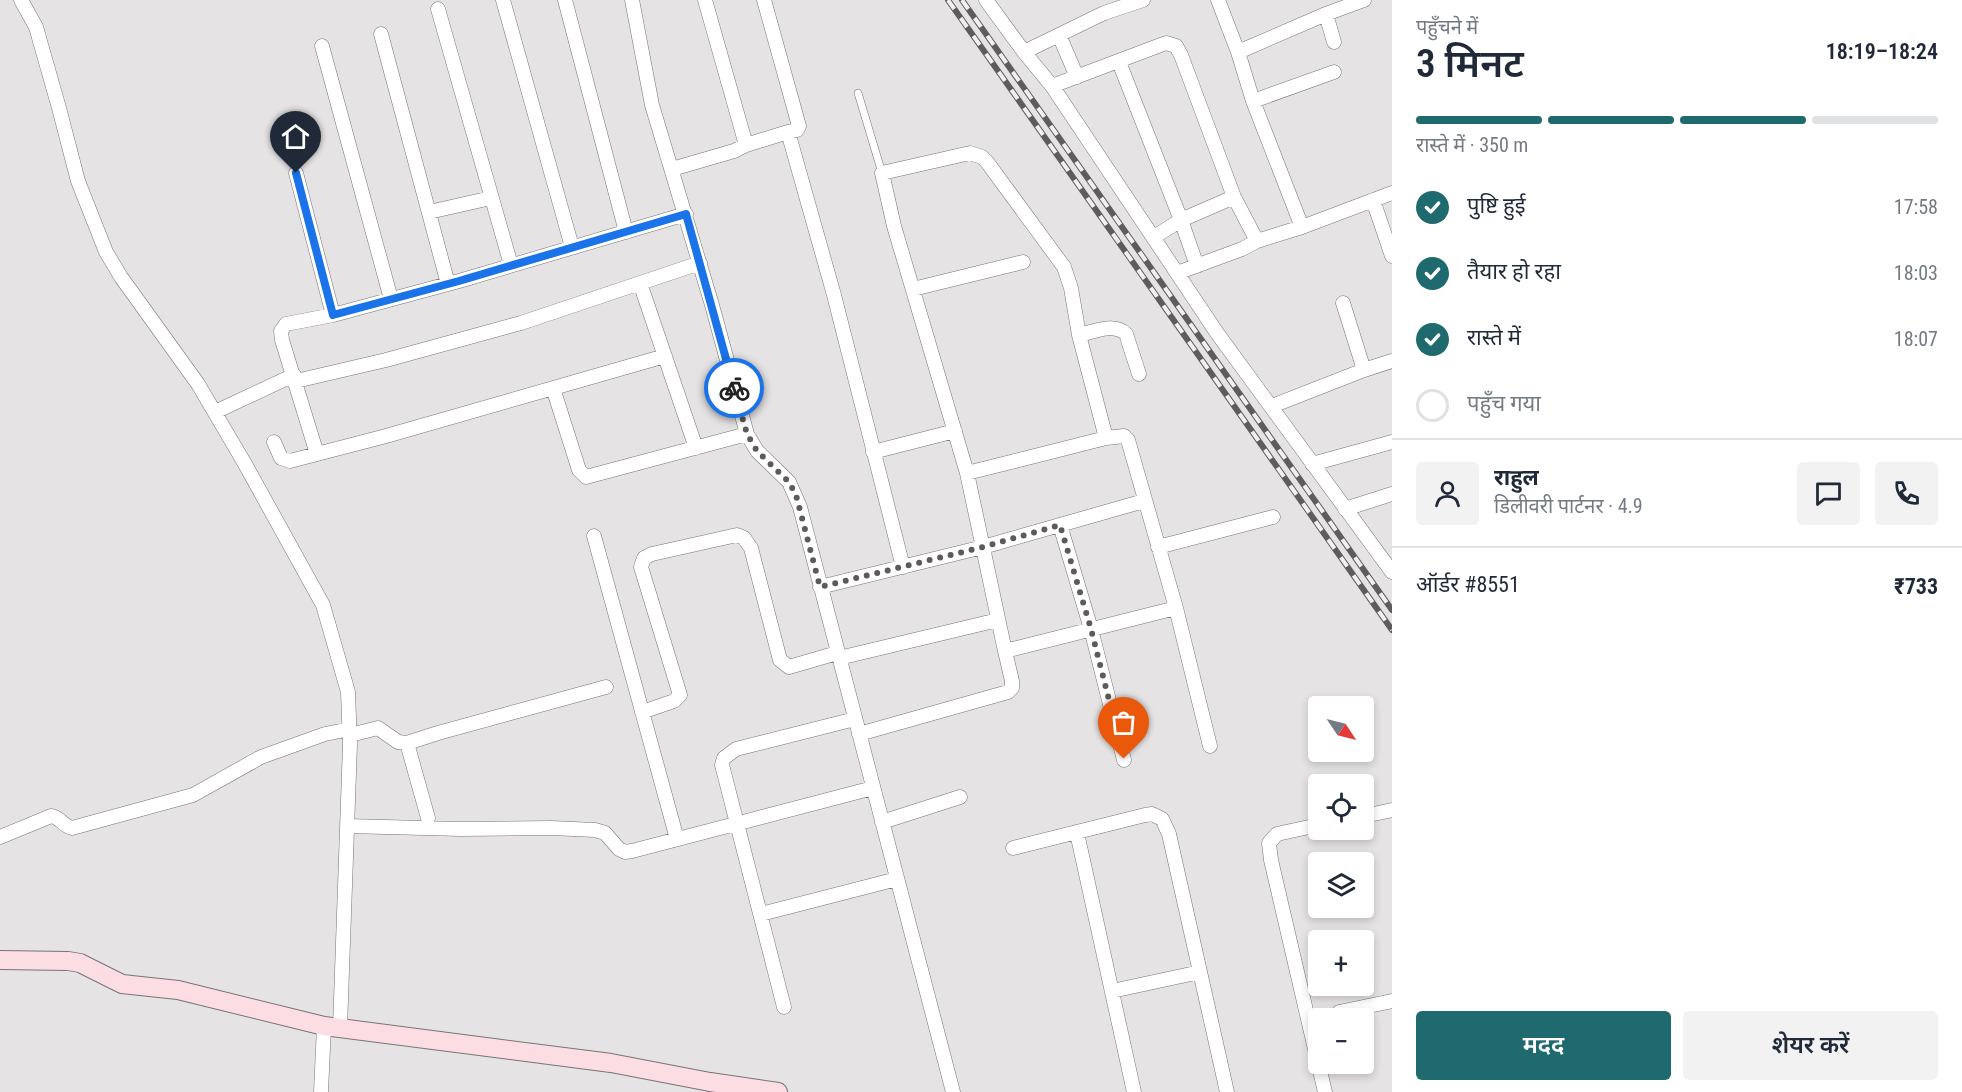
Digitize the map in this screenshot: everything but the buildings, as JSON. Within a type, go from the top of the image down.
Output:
[{"type":"street","points":[[24,0],[39,37],[78,182],[106,252],[121,277],[198,384],[324,605],[348,692],[350,732],[347,826],[332,1027],[321,1092]]},
{"type":"street","points":[[503,0],[572,247]]},
{"type":"street","points":[[565,0],[626,232]]},
{"type":"street","points":[[632,0],[652,105],[700,262],[747,434],[757,451],[789,482],[796,495],[953,1092]]},
{"type":"street","points":[[705,0],[746,145]]},
{"type":"street","points":[[672,169],[797,130],[799,126],[764,0]]},
{"type":"street","points":[[987,0],[1024,52],[1052,86],[1217,333],[1392,572]]},
{"type":"street","points":[[1098,0],[1104,13]]},
{"type":"street","points":[[1024,52],[1104,13],[1143,0]]},
{"type":"street","points":[[1218,0],[1238,52],[1253,101],[1302,227]]},
{"type":"street","points":[[1238,52],[1364,0]]},
{"type":"street","points":[[438,9],[511,265]]},
{"type":"street","points":[[1326,14],[1334,42]]},
{"type":"street","points":[[381,34],[448,284]]},
{"type":"street","points":[[1059,35],[1077,77]]},
{"type":"street","points":[[1052,86],[1166,43],[1176,46],[1234,197],[1257,241]]},
{"type":"street","points":[[322,46],[391,299]]},
{"type":"street","points":[[1119,62],[1197,266]]},
{"type":"street","points":[[1253,101],[1334,72]]},
{"type":"street","points":[[788,132],[834,295],[903,567]]},
{"type":"street","points":[[859,734],[1008,692],[1012,688],[967,473],[894,226],[882,173],[970,153],[982,157],[1064,267],[1106,438]]},
{"type":"street","points":[[296,173],[333,315]]},
{"type":"street","points":[[1177,273],[1242,249],[1257,241],[1302,227],[1392,193]]},
{"type":"street","points":[[1154,237],[1181,220],[1234,197]]},
{"type":"street","points":[[429,212],[491,198]]},
{"type":"street","points":[[1373,200],[1392,256]]},
{"type":"street","points":[[317,454],[282,340],[281,331],[286,324],[333,315],[448,284],[686,214]]},
{"type":"street","points":[[215,412],[295,378],[386,360],[521,323],[700,262]]},
{"type":"street","points":[[913,289],[1023,262]]},
{"type":"street","points":[[640,283],[696,448]]},
{"type":"street","points":[[1342,303],[1364,370]]},
{"type":"street","points":[[1079,335],[1114,328],[1122,330],[1126,334],[1138,374]]},
{"type":"street","points":[[274,442],[278,455],[283,460],[290,461],[665,356]]},
{"type":"street","points":[[1272,406],[1364,370],[1392,362]]},
{"type":"street","points":[[553,388],[579,470],[586,477],[747,434]]},
{"type":"street","points":[[873,452],[955,431]]},
{"type":"street","points":[[967,473],[1106,438],[1126,437],[1176,608],[1210,746]]},
{"type":"street","points":[[1312,464],[1392,442]]},
{"type":"street","points":[[1345,509],[1392,494]]},
{"type":"street","points":[[820,587],[983,547],[1144,501]]},
{"type":"street","points":[[1158,547],[1273,517]]},
{"type":"street","points":[[1060,525],[1091,629],[1124,759]]},
{"type":"street","points":[[642,712],[674,701],[680,695],[641,567],[644,558],[652,555],[737,535],[744,538],[751,548],[780,660],[789,667],[998,620]]},
{"type":"street","points":[[594,536],[677,839]]},
{"type":"street","points":[[1005,651],[1176,608]]},
{"type":"street","points":[[0,837],[51,816],[59,818],[72,828],[193,795],[261,757],[325,734],[378,728],[398,742],[407,743],[606,687]]},
{"type":"street","points":[[784,1007],[722,765],[729,752],[736,749],[855,718]]},
{"type":"street","points":[[407,743],[428,819]]},
{"type":"street","points":[[347,826],[595,830],[605,833],[614,845],[625,852],[873,788]]},
{"type":"street","points":[[882,822],[960,797]]},
{"type":"street","points":[[1374,814],[1392,810]]},
{"type":"street","points":[[1013,848],[1144,815],[1152,814],[1162,819],[1168,834],[1227,1092]]},
{"type":"street","points":[[1308,827],[1277,834],[1269,843],[1325,1092]]},
{"type":"street","points":[[1077,833],[1134,1092]]},
{"type":"street","points":[[761,914],[897,879]]},
{"type":"street","points":[[0,960],[80,963],[122,984],[178,990],[332,1027],[611,1063],[710,1087],[778,1092]]},
{"type":"street","points":[[1112,991],[1200,972]]},
{"type":"street","points":[[1359,1008],[1392,1001]]},
{"type":"lane","points":[[858,93],[882,173]]},
{"type":"railway","points":[[948,0],[1392,630]]},
{"type":"railway","points":[[962,0],[1392,610]]},
{"type":"way so far","points":[[734,388],[747,434],[757,451],[778,469],[796,495],[820,587],[983,547],[1060,525],[1091,629],[1124,759]]},
{"type":"route","points":[[296,173],[333,315],[459,281],[686,214],[734,388]]}]
